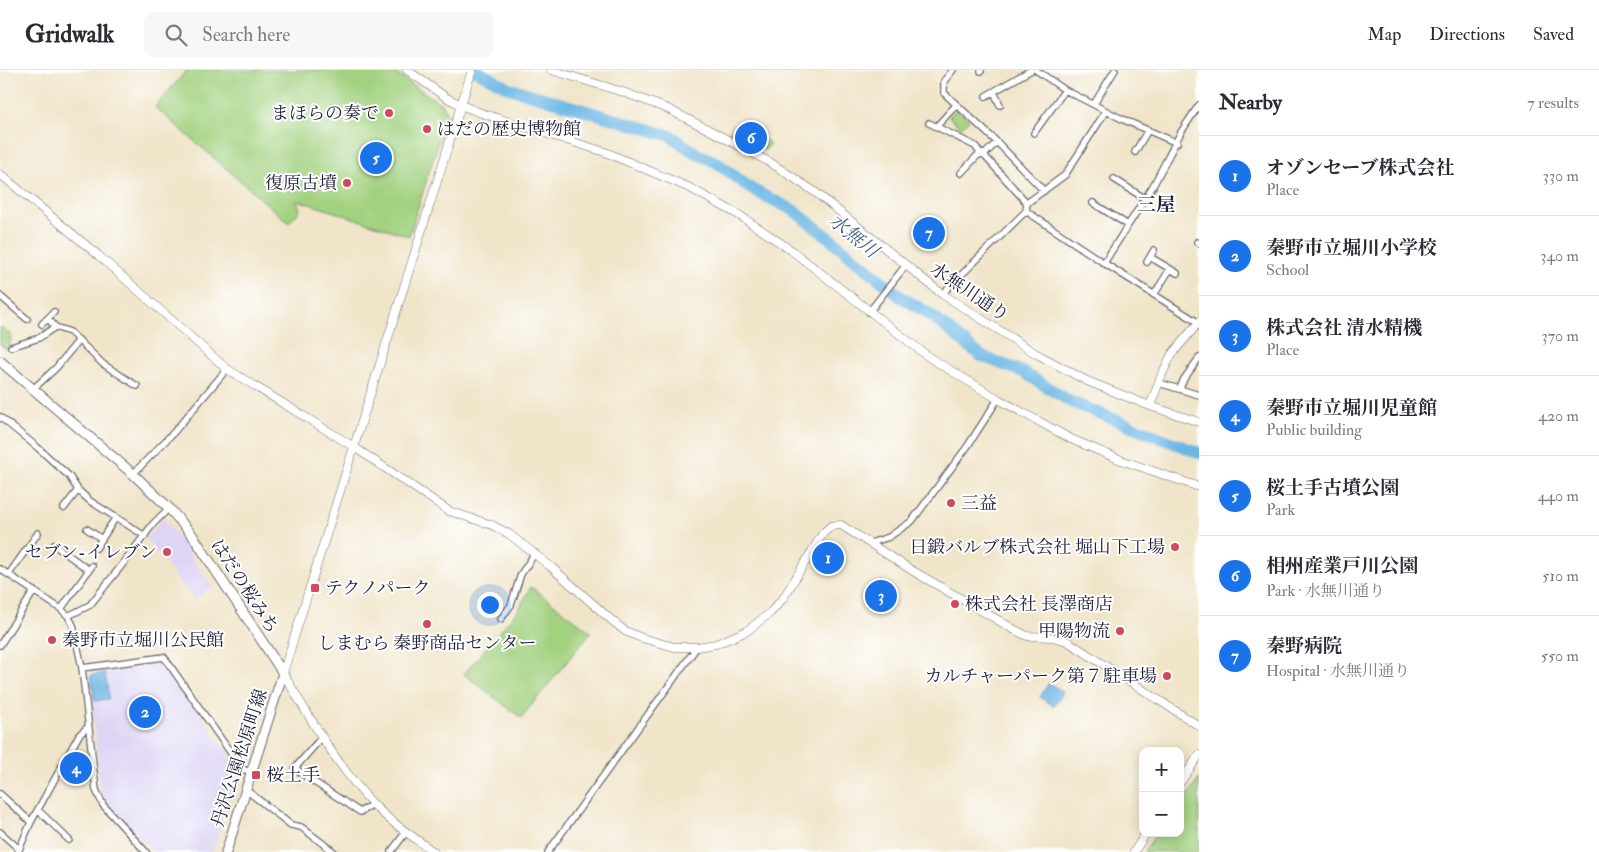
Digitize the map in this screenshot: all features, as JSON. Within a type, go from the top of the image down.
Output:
[{"type":"main road","name":"はだの桜みち","points":[[0,362],[133,474],[169,508],[193,536],[283,673]]},
{"type":"main road","name":"丹沢公園松原町線","points":[[226,852],[283,673]]},
{"type":"street","points":[[407,70],[448,98],[481,113],[604,152],[690,188],[739,215],[791,250],[930,358],[998,399],[1072,439],[1128,463],[1199,487]]},
{"type":"street","points":[[283,673],[472,70]]},
{"type":"street","name":"水無川通り","points":[[551,70],[623,92],[668,109],[771,163],[815,192],[942,294],[1035,353],[1087,381],[1150,406],[1199,422]]},
{"type":"street","points":[[953,70],[944,81],[944,93],[997,142],[1044,190]]},
{"type":"street","points":[[986,96],[1032,70]]},
{"type":"street","points":[[1036,70],[1064,90],[1094,104],[1106,112],[1177,143]]},
{"type":"street","points":[[1094,104],[1115,70]]},
{"type":"street","points":[[1034,133],[1064,90]]},
{"type":"street","points":[[994,92],[1000,105]]},
{"type":"street","points":[[937,126],[956,105]]},
{"type":"street","points":[[1104,263],[1153,186],[1177,143],[1181,132],[1199,106]]},
{"type":"street","points":[[942,294],[1026,211],[1027,203],[1065,175],[1106,112]]},
{"type":"street","points":[[929,123],[975,146],[1027,203]]},
{"type":"street","points":[[1135,152],[1148,130]]},
{"type":"street","points":[[961,173],[997,142]]},
{"type":"street","points":[[0,174],[90,249],[227,369],[354,447],[449,510],[492,524],[534,554],[625,631],[658,644],[674,647],[697,647],[716,644],[747,631],[771,612],[784,597],[823,533],[831,526],[845,526],[913,571],[1014,630],[1026,636],[1052,636],[1067,641],[1199,726]]},
{"type":"street","points":[[1114,179],[1144,198]]},
{"type":"street","points":[[1094,203],[1128,225]]},
{"type":"street","points":[[1026,211],[1104,263],[1199,322],[1172,354],[1150,406]]},
{"type":"street","points":[[1154,250],[1149,259],[1177,273]]},
{"type":"street","points":[[869,312],[906,265]]},
{"type":"street","points":[[1154,295],[1170,269]]},
{"type":"street","points":[[0,296],[27,319]]},
{"type":"street","points":[[42,324],[54,312]]},
{"type":"street","points":[[48,318],[55,326],[70,332],[103,364],[137,386]]},
{"type":"street","points":[[11,347],[39,338],[55,326]]},
{"type":"street","points":[[33,389],[56,368],[79,340]]},
{"type":"street","points":[[1180,388],[1199,358]]},
{"type":"street","points":[[133,474],[174,432],[227,369]]},
{"type":"street","points":[[1159,383],[1199,394]]},
{"type":"street","points":[[870,543],[889,537],[912,521],[967,447],[998,399]]},
{"type":"street","points":[[0,417],[69,476],[78,490],[90,500],[145,536]]},
{"type":"street","points":[[64,508],[78,490]]},
{"type":"street","points":[[68,616],[90,605],[153,524],[169,508]]},
{"type":"street","points":[[96,548],[116,517]]},
{"type":"street","points":[[87,529],[102,539]]},
{"type":"street","points":[[9,574],[38,533]]},
{"type":"street","points":[[54,545],[61,553],[90,568],[60,609]]},
{"type":"street","points":[[501,619],[511,605],[521,574],[534,554]]},
{"type":"street","points":[[0,569],[60,609],[68,616],[73,625],[82,668],[96,790],[100,800],[111,816],[143,851]]},
{"type":"street","points":[[0,644],[34,590]]},
{"type":"street","points":[[548,852],[697,647]]},
{"type":"street","points":[[82,668],[164,657],[242,769],[251,772]]},
{"type":"street","name":"はだの桜みち","points":[[283,673],[322,737],[373,804],[406,832],[434,852]]},
{"type":"street","points":[[0,832],[18,851],[31,822],[79,735],[88,727]]},
{"type":"street","points":[[322,737],[295,768],[360,812],[373,804]]},
{"type":"street","points":[[1184,777],[1199,755]]},
{"type":"street","points":[[246,790],[291,825],[301,827],[334,852]]},
{"type":"street","points":[[0,794],[31,822]]},
{"type":"street","points":[[38,810],[69,840]]},
{"type":"street","points":[[391,852],[406,832]]},
{"type":"street","points":[[1134,852],[1143,837]]},
{"type":"shaded area","points":[[163,519],[176,534],[212,587],[194,600],[146,539],[158,525],[157,523]]},
{"type":"shaded area","points":[[165,662],[238,770],[213,852],[154,852],[128,828],[101,793],[89,676],[94,672]]},
{"type":"green space","points":[[187,70],[390,70],[443,105],[447,115],[409,236],[297,200],[300,210],[289,223],[155,107]]},
{"type":"green space","points":[[955,110],[958,110],[969,120],[961,128],[949,117]]},
{"type":"green space","points":[[742,122],[770,144],[766,149],[763,150],[729,132],[737,123]]},
{"type":"green space","points":[[0,327],[11,335],[10,346],[6,349],[0,344]]},
{"type":"green space","points":[[531,587],[591,632],[521,718],[464,674],[518,610]]},
{"type":"green space","points":[[1199,779],[1199,852],[1144,852],[1154,837],[1184,837],[1184,797],[1186,798]]},
{"type":"water","points":[[105,673],[109,699],[95,701],[91,675]]},
{"type":"water","points":[[1049,683],[1063,692],[1054,706],[1040,697]]},
{"type":"waterway","name":"水無川","points":[[475,70],[509,88],[671,136],[697,154],[716,162],[751,189],[793,210],[901,297],[928,313],[981,356],[1023,372],[1071,402],[1199,453]]},
{"type":"place","name":"まほらの奏で","points":[[389,113]]},
{"type":"place","name":"はだの歴史博物館","points":[[427,129]]},
{"type":"place","name":"相州産業戸川公園","points":[[751,138]]},
{"type":"place","name":"桜土手古墳公園","points":[[376,158]]},
{"type":"place","name":"復原古墳","points":[[347,183]]},
{"type":"place","name":"秦野病院","points":[[929,233]]},
{"type":"place","name":"三益","points":[[951,503]]},
{"type":"place","name":"日鍛バルブ株式会社 堀山下工場","points":[[1175,547]]},
{"type":"place","name":"セブン-イレブン","points":[[167,552]]},
{"type":"place","name":"オゾンセーブ株式会社","points":[[828,558]]},
{"type":"place","name":"テクノパーク","points":[[315,588]]},
{"type":"place","name":"株式会社 清水精機","points":[[881,596]]},
{"type":"place","name":"株式会社 長澤商店","points":[[955,604]]},
{"type":"place","name":"しまむら 秦野商品センター","points":[[427,624]]},
{"type":"place","name":"甲陽物流","points":[[1120,631]]},
{"type":"place","name":"秦野市立堀川公民館","points":[[52,640]]},
{"type":"place","name":"カルチャーパーク第７駐車場","points":[[1167,676]]},
{"type":"place","name":"秦野市立堀川小学校","points":[[145,712]]},
{"type":"place","name":"秦野市立堀川児童館","points":[[76,768]]},
{"type":"place","name":"桜土手","points":[[256,775]]},
{"type":"district","name":"三屋","points":[[1156,204]]}]
